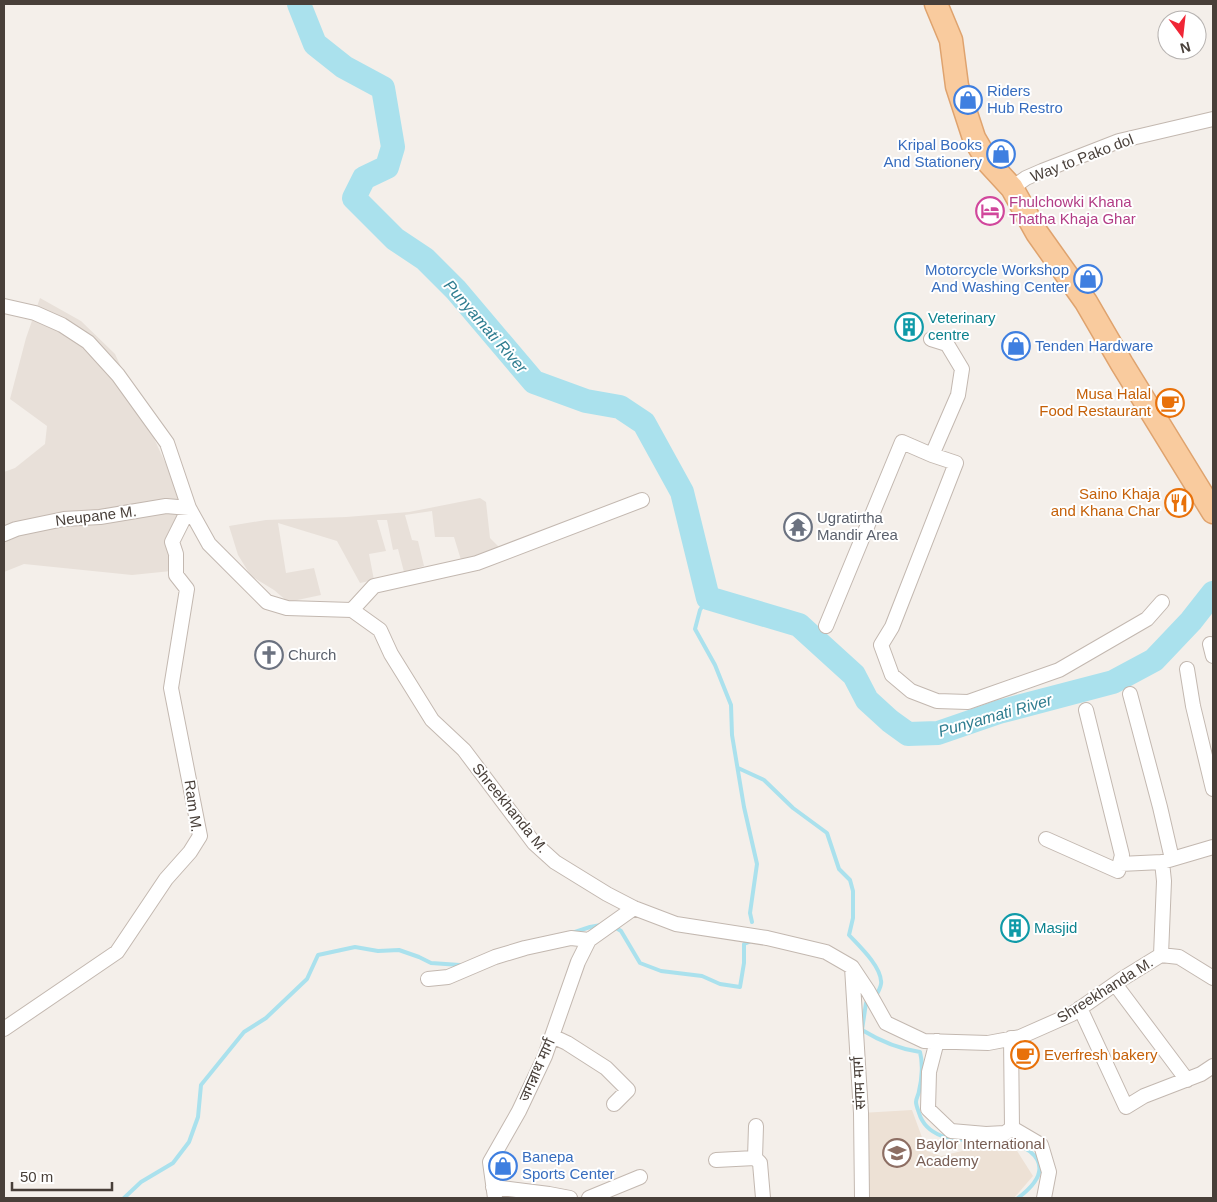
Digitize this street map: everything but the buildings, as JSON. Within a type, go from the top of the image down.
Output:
[{"type":"main road","points":[[936,4],[951,40],[957,86],[974,138],[988,162],[1012,188],[1037,233],[1086,302],[1213,512]]},
{"type":"street","name":"Way to Pako dol","points":[[1012,188],[1026,178],[1119,142],[1213,119]]},
{"type":"street","points":[[4,306],[35,313],[62,325],[88,342],[118,375],[167,444],[189,508],[209,544],[267,602],[287,608],[352,610],[374,586],[477,563],[642,500]]},
{"type":"street","points":[[931,339],[947,344],[962,369],[958,394],[932,455]]},
{"type":"street","points":[[826,626],[902,442],[956,463],[892,627],[881,645],[892,675],[911,691],[937,701],[968,702],[1035,679],[1059,670],[1147,619],[1162,602]]},
{"type":"street","name":"Neupane M.","points":[[4,534],[16,529],[64,519],[100,517],[166,506],[189,508]]},
{"type":"street","name":"Ram M.","points":[[4,1029],[117,952],[166,879],[190,852],[200,836],[171,688],[187,589],[176,575],[176,554],[172,542],[189,508]]},
{"type":"street","name":"Shreekhanda M.","points":[[352,610],[380,630],[392,654],[432,720],[464,750],[534,843],[555,862],[632,910],[676,924],[767,938],[826,952],[852,968],[868,991],[886,1023],[924,1041],[988,1043],[1041,1028],[1072,1014],[1161,955],[1179,957],[1213,978]]},
{"type":"street","points":[[1187,668],[1193,706],[1213,789]]},
{"type":"street","points":[[1130,694],[1160,807],[1167,860],[1164,881],[1161,955]]},
{"type":"street","points":[[1046,839],[1118,871],[1122,855],[1086,710]]},
{"type":"street","points":[[1120,864],[1167,860],[1213,847]]},
{"type":"street","points":[[428,980],[448,977],[495,957],[525,948],[571,938],[595,936],[632,910]]},
{"type":"street","name":"जगन्नाथ मार्ग","points":[[494,1192],[490,1162],[519,1111],[552,1036],[578,962],[595,936]]},
{"type":"street","name":"संगम मार्ग","points":[[852,968],[861,1113],[862,1198]]},
{"type":"street","points":[[1115,984],[1188,1080]]},
{"type":"street","points":[[1080,1008],[1126,1107],[1144,1096],[1188,1080],[1213,1066]]},
{"type":"street","points":[[552,1036],[567,1042],[606,1068],[628,1090],[614,1104]]},
{"type":"street","points":[[1011,1038],[1012,1128]]},
{"type":"street","points":[[937,1041],[929,1072],[928,1109],[951,1131],[986,1134],[1005,1133],[1012,1128]]},
{"type":"street","points":[[756,1126],[755,1158],[760,1163],[763,1198]]},
{"type":"street","points":[[1012,1128],[1042,1145],[1049,1172],[1044,1198]]},
{"type":"street","points":[[716,1160],[755,1158]]},
{"type":"street","points":[[589,1198],[640,1177]]},
{"type":"street","points":[[494,1192],[549,1194],[570,1198]]},
{"type":"shaded area","points":[[40,298],[81,321],[115,354],[182,499],[171,541],[171,571],[132,575],[24,564],[4,572],[4,472],[15,468],[45,444],[47,426],[10,399],[26,338]]},
{"type":"shaded area","points":[[480,498],[486,502],[490,538],[500,548],[461,560],[454,537],[435,537],[432,511],[405,515],[412,540],[418,541],[424,566],[404,572],[398,549],[393,550],[387,520],[377,520],[386,551],[369,554],[374,580],[360,583],[337,541],[278,523],[286,573],[314,568],[321,595],[288,602],[274,590],[251,576],[238,555],[229,526],[266,520],[409,512]]},
{"type":"shaded area","name":"Baylor International Academy","points":[[912,1110],[927,1151],[941,1156],[966,1150],[1014,1146],[1033,1176],[1014,1198],[862,1198],[861,1113]]},
{"type":"waterway","name":"Punyamati River","points":[[299,4],[315,44],[344,67],[383,88],[393,147],[387,167],[364,178],[354,198],[395,239],[425,259],[456,290],[534,382],[586,401],[620,407],[644,423],[682,492],[708,598],[799,625],[854,675],[867,700],[908,734],[938,733],[999,712],[1113,682],[1154,660],[1191,621],[1213,593]]},
{"type":"waterway","points":[[708,598],[700,610],[695,629],[715,665],[731,705],[732,735],[744,807],[757,864],[750,913],[752,922]]},
{"type":"waterway","points":[[738,768],[764,780],[793,808],[827,833],[839,869],[850,880],[853,891],[853,918],[849,935],[877,969],[881,982],[878,992]]},
{"type":"waterway","points":[[572,933],[601,925]]},
{"type":"waterway","points":[[613,926],[621,931],[640,963],[661,971],[702,976],[720,984],[740,987],[744,963],[744,944],[749,942]]},
{"type":"waterway","points":[[124,1198],[141,1182],[173,1163],[189,1142],[198,1117],[201,1085],[244,1032],[266,1018],[307,979],[318,955],[355,947],[378,951],[399,950],[431,963],[460,965]]},
{"type":"waterway","points":[[866,1003],[862,1030],[890,1044],[920,1052],[922,1061],[921,1076],[916,1102],[923,1121],[941,1136],[966,1140],[974,1139]]},
{"type":"waterway","points":[[996,1139],[1022,1147],[1032,1153],[1037,1160],[1039,1168],[1037,1177],[1030,1187],[1018,1198]]},
{"type":"place","name":"Riders Hub Restro","points":[[968,100]]},
{"type":"place","name":"Kripal Books And Stationery","points":[[1001,154]]},
{"type":"place","name":"Fhulchowki Khana Thatha Khaja Ghar","points":[[990,211]]},
{"type":"place","name":"Motorcycle Workshop And Washing Center","points":[[1088,279]]},
{"type":"place","name":"Veterinary centre","points":[[909,327]]},
{"type":"place","name":"Tenden Hardware","points":[[1016,346]]},
{"type":"place","name":"Musa Halal Food Restaurant","points":[[1170,403]]},
{"type":"place","name":"Saino Khaja and Khana Char","points":[[1179,503]]},
{"type":"place","name":"Ugratirtha Mandir Area","points":[[798,527]]},
{"type":"place","name":"Church","points":[[269,655]]},
{"type":"place","name":"Masjid","points":[[1015,928]]},
{"type":"place","name":"Everfresh bakery","points":[[1025,1055]]},
{"type":"place","name":"Baylor International Academy","points":[[897,1153]]},
{"type":"place","name":"Banepa Sports Center","points":[[503,1166]]}]
